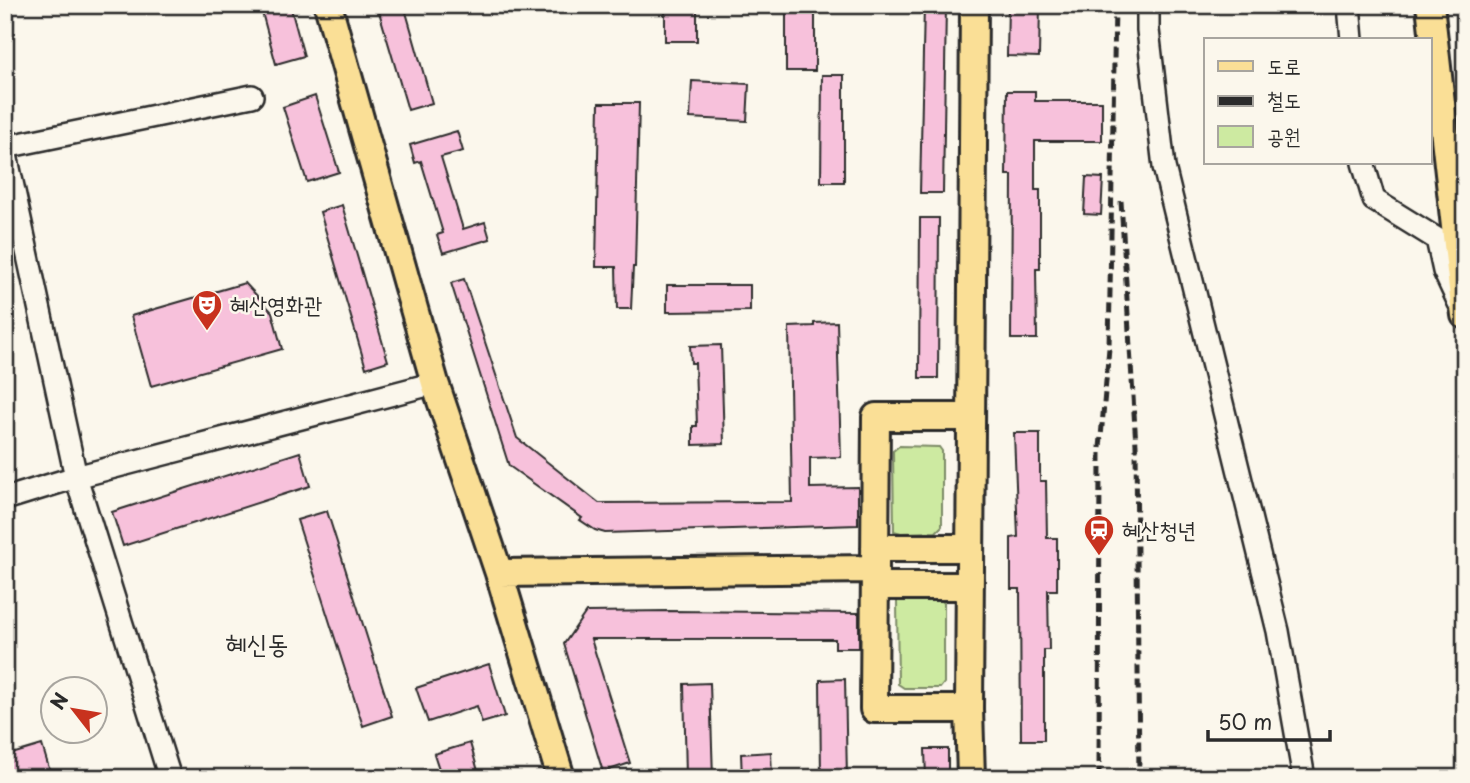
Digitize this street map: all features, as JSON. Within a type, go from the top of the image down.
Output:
[{"type":"main road","points":[[328,5],[435,383],[499,573],[561,778]]},
{"type":"main road","points":[[971,778],[970,417],[974,5]]},
{"type":"main road","points":[[1430,5],[1465,315]]},
{"type":"main road","points":[[969,709],[874,709],[876,417],[970,417]]},
{"type":"main road","points":[[499,573],[875,567],[970,548]]},
{"type":"main road","points":[[875,567],[970,586]]},
{"type":"street","points":[[1148,5],[1148,30],[1164,167],[1278,631],[1304,778]]},
{"type":"street","points":[[1349,5],[1352,38]]},
{"type":"street","points":[[170,778],[76,477],[5,148],[252,96]]},
{"type":"street","points":[[1363,164],[1374,200],[1437,239],[1444,271],[1465,315]]},
{"type":"street","points":[[5,499],[76,477],[435,383]]},
{"type":"green space","points":[[899,446],[939,447],[942,451],[942,526],[936,532],[894,531],[893,451]]},
{"type":"green space","points":[[902,597],[940,599],[944,603],[944,683],[940,688],[904,688],[898,684],[897,601]]},
{"type":"building","points":[[260,5],[290,5],[304,56],[276,64]]},
{"type":"building","points":[[377,5],[404,5],[432,103],[408,110]]},
{"type":"building","points":[[665,5],[697,5],[697,41],[665,41]]},
{"type":"building","points":[[786,5],[815,5],[815,71],[786,71]]},
{"type":"building","points":[[924,5],[946,5],[943,193],[920,193]]},
{"type":"building","points":[[1008,5],[1040,5],[1039,57],[1007,56]]},
{"type":"building","points":[[822,75],[844,75],[844,182],[821,182]]},
{"type":"building","points":[[692,81],[749,84],[747,121],[690,118]]},
{"type":"building","points":[[1007,91],[1035,91],[1035,101],[1102,101],[1102,141],[1035,141],[1035,190],[1040,190],[1040,269],[1036,269],[1037,339],[1011,339],[1012,175],[1006,175]]},
{"type":"building","points":[[315,96],[339,172],[307,182],[283,107]]},
{"type":"building","points":[[599,103],[639,103],[635,267],[631,309],[617,309],[616,267],[596,267]]},
{"type":"building","points":[[457,131],[463,151],[441,157],[463,229],[485,222],[490,239],[443,253],[437,235],[443,233],[421,161],[415,163],[410,145]]},
{"type":"building","points":[[1086,177],[1103,178],[1101,215],[1084,214]]},
{"type":"building","points":[[342,205],[388,361],[366,368],[320,212]]},
{"type":"building","points":[[920,218],[939,218],[938,378],[919,378]]},
{"type":"building","points":[[464,279],[517,438],[599,503],[792,502],[789,327],[837,322],[841,457],[810,458],[810,488],[858,487],[858,525],[605,533],[595,530],[509,466],[451,283]]},
{"type":"building","name":"혜산영화관","points":[[245,283],[272,312],[282,349],[151,386],[131,316]]},
{"type":"building","points":[[667,285],[750,285],[750,311],[667,312]]},
{"type":"building","points":[[721,345],[724,444],[693,445],[693,426],[697,426],[695,363],[691,363],[690,346]]},
{"type":"building","points":[[1014,433],[1040,433],[1040,481],[1046,481],[1047,538],[1057,538],[1057,590],[1048,590],[1049,650],[1044,650],[1044,740],[1021,740],[1020,589],[1011,589],[1011,538],[1018,537]]},
{"type":"building","points":[[300,452],[310,486],[123,546],[112,512]]},
{"type":"building","points":[[327,511],[392,716],[363,726],[297,520]]},
{"type":"building","points":[[586,612],[859,613],[859,648],[835,648],[835,639],[591,639],[630,763],[603,772],[564,644]]},
{"type":"building","points":[[489,664],[505,716],[482,723],[477,706],[428,722],[416,688]]},
{"type":"building","points":[[845,679],[847,778],[821,778],[820,680]]},
{"type":"building","points":[[710,683],[713,778],[686,778],[684,684]]},
{"type":"building","points":[[470,743],[480,778],[442,778],[434,754]]},
{"type":"building","points":[[42,745],[52,778],[5,778],[5,756]]},
{"type":"building","points":[[925,749],[948,749],[948,778],[926,778]]},
{"type":"building","points":[[771,752],[772,778],[742,778],[741,754]]},
{"type":"railway","points":[[1099,778],[1100,448],[1109,348],[1115,5]]},
{"type":"railway","points":[[1121,201],[1136,445],[1139,778]]},
{"type":"place","name":"혜산영화관","points":[[207,332]]},
{"type":"place","name":"혜산청년","points":[[1099,557]]},
{"type":"district","name":"혜신동","points":[[257,644]]}]
